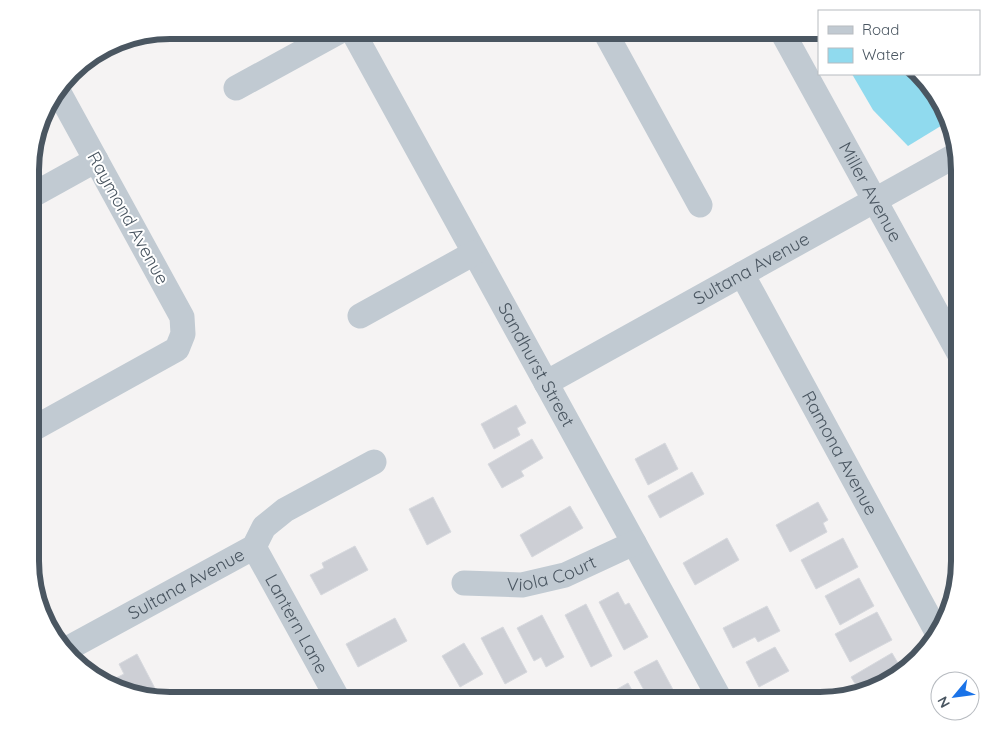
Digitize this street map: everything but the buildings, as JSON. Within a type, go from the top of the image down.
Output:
[{"type":"street","points":[[236,88],[326,39]]},
{"type":"street","name":"Sandhurst Street","points":[[357,39],[716,692]]},
{"type":"street","points":[[609,39],[700,205]]},
{"type":"street","name":"Miller Avenue","points":[[786,39],[951,339]]},
{"type":"street","name":"Raymond Avenue","points":[[39,426],[177,349],[183,334],[182,317],[61,97]]},
{"type":"street","name":"Sultana Avenue","points":[[546,383],[951,158]]},
{"type":"street","points":[[39,192],[96,160]]},
{"type":"street","points":[[360,316],[474,253]]},
{"type":"street","name":"Ramona Avenue","points":[[742,274],[934,627]]},
{"type":"street","name":"Sultana Avenue","points":[[70,647],[254,547],[264,527],[285,510],[374,462]]},
{"type":"street","name":"Viola Court","points":[[464,583],[522,584],[565,575],[634,543]]},
{"type":"street","name":"Lantern Lane","points":[[254,547],[334,692]]},
{"type":"water","points":[[853,75],[911,75],[934,104],[943,125],[908,146],[873,110]]}]
